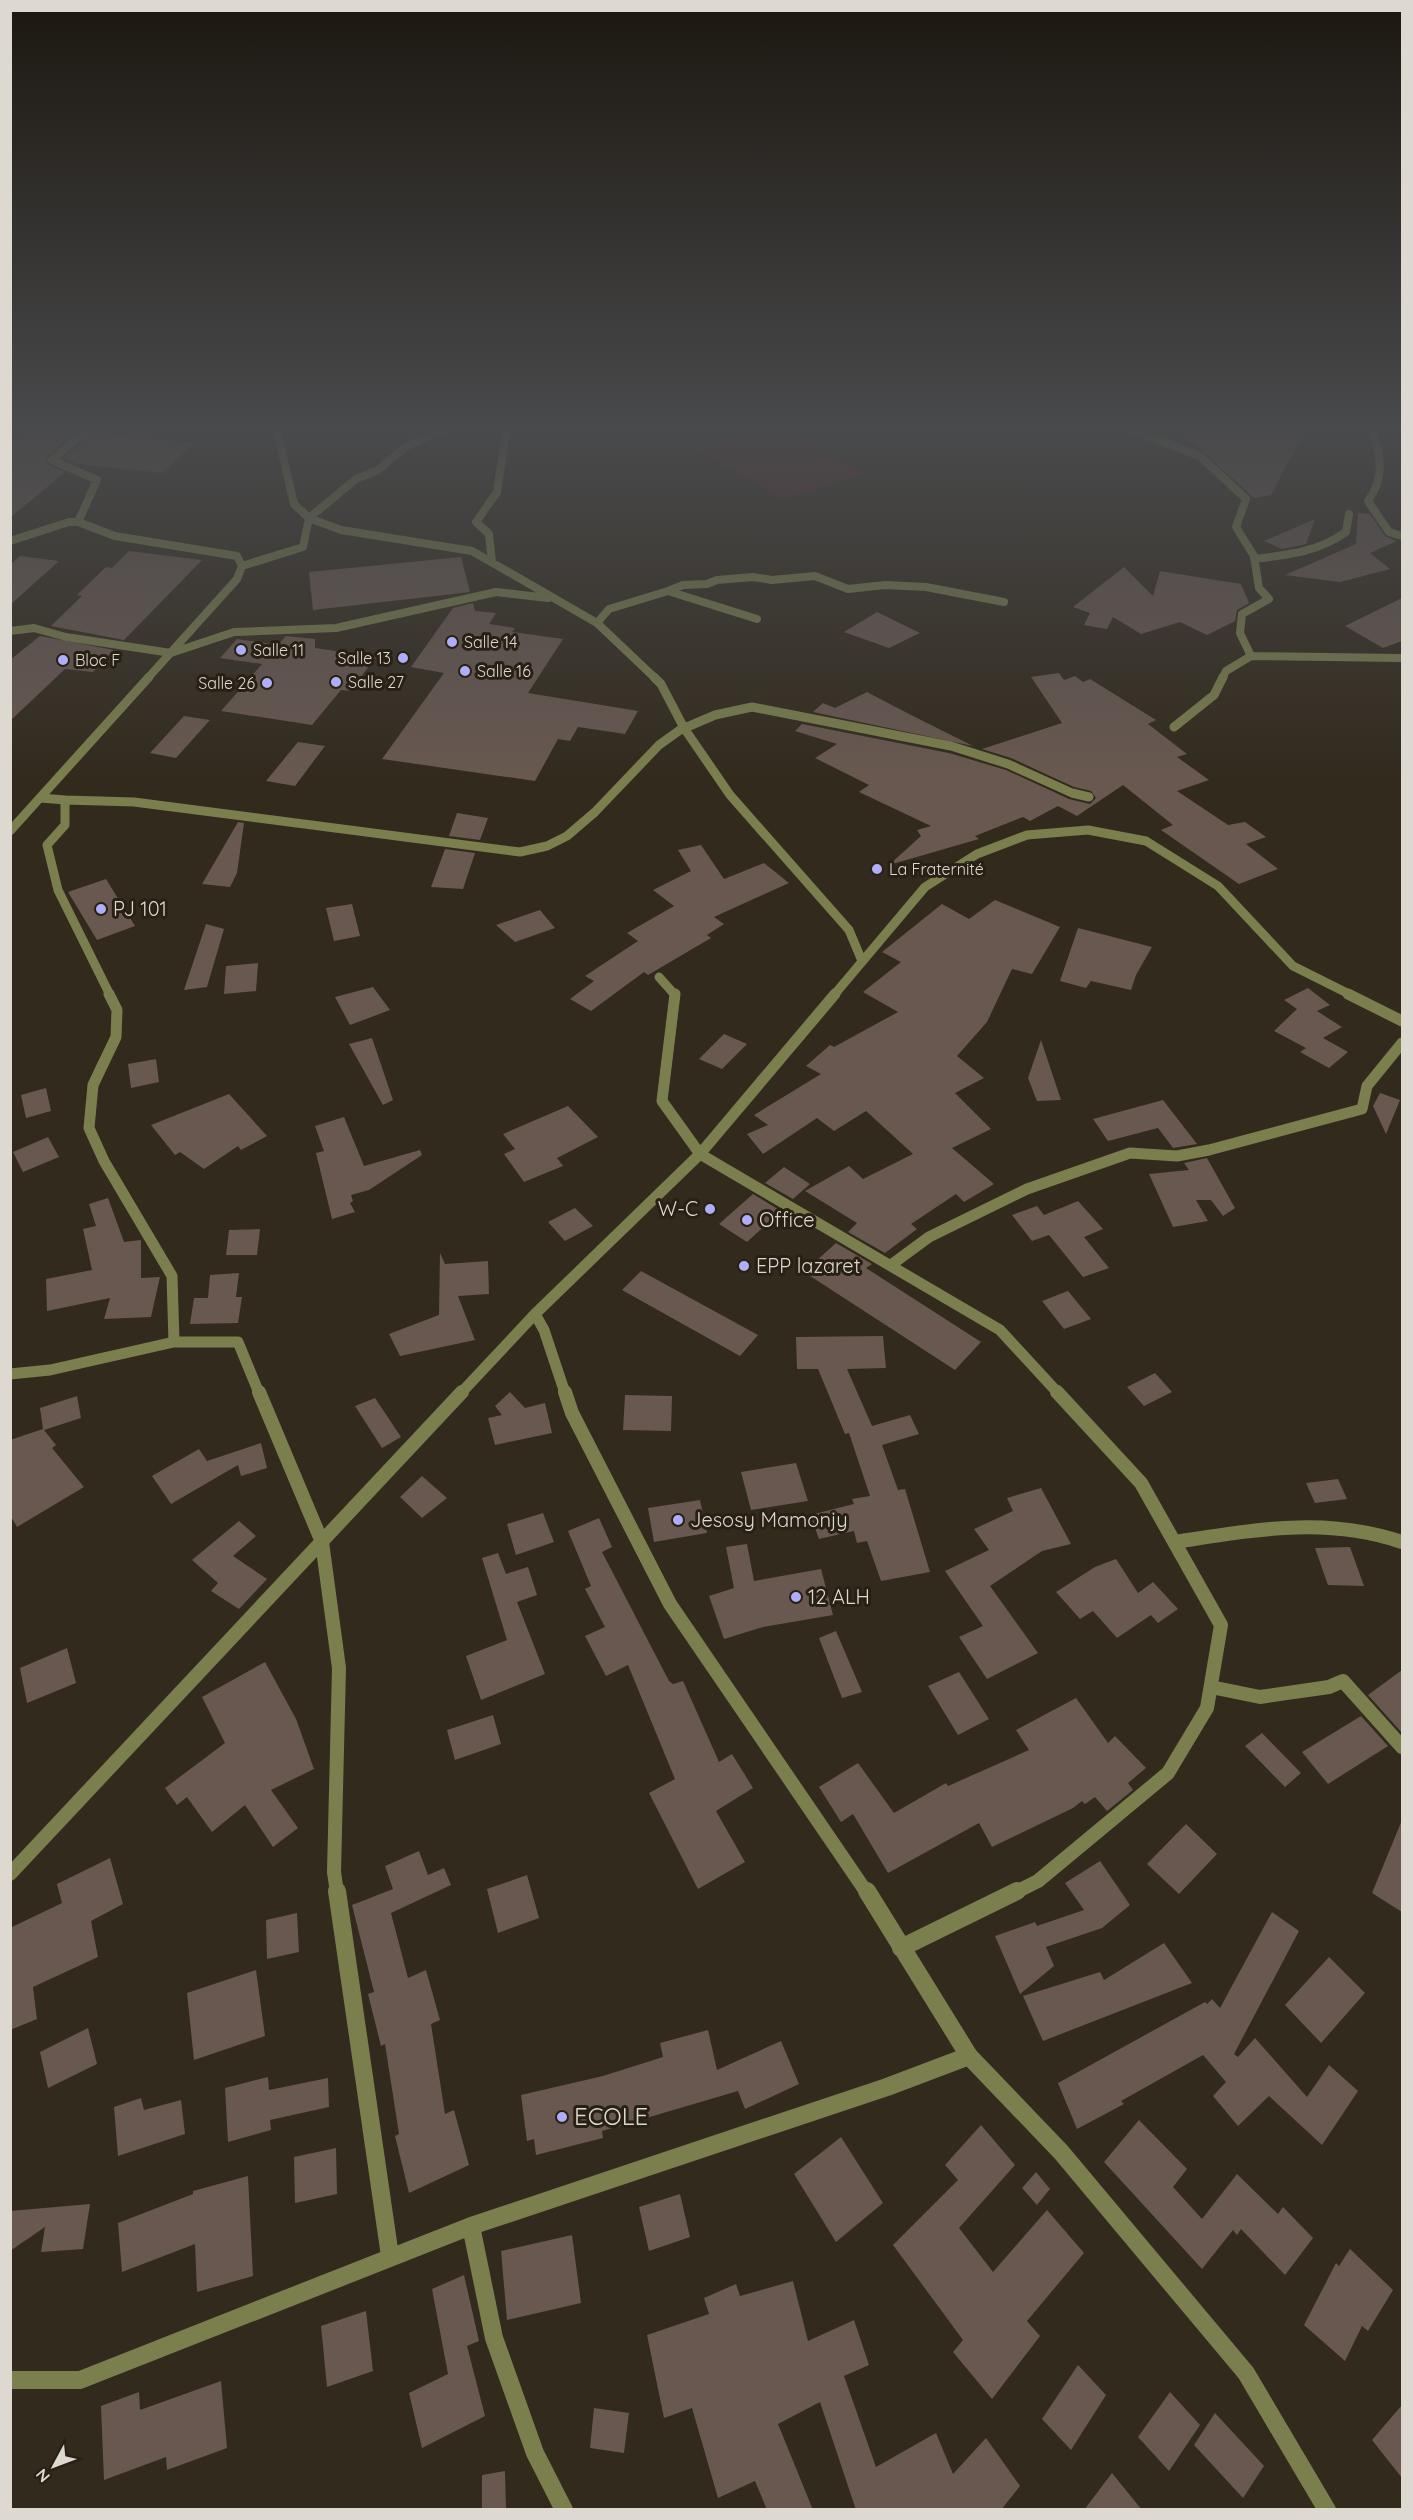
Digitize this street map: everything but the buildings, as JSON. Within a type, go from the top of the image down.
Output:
[{"type":"street","points":[[10,831],[237,579],[242,566],[237,556],[211,548],[178,544]]},
{"type":"street","points":[[242,566],[303,547],[304,544]]},
{"type":"street","points":[[426,544],[472,551],[597,623],[661,684],[684,728],[730,795],[849,930],[862,961]]},
{"type":"street","points":[[490,544],[492,562]]},
{"type":"street","points":[[1245,544],[1254,559],[1259,588],[1269,599],[1242,614],[1240,633],[1251,656]]},
{"type":"street","points":[[1254,559],[1297,554],[1332,544]]},
{"type":"street","points":[[597,623],[609,609],[683,585],[753,577],[772,580],[815,576],[848,589],[885,585],[926,587],[1004,602]]},
{"type":"street","points":[[668,591],[757,619]]},
{"type":"street","points":[[10,631],[34,627],[66,637],[171,653],[234,632],[336,628],[496,592],[555,599]]},
{"type":"street","points":[[1174,727],[1214,695],[1226,670],[1251,656],[1402,658]]},
{"type":"street","points":[[41,798],[134,802],[520,852],[549,846],[566,836],[585,820],[660,744],[684,728],[730,711],[752,707],[951,746],[1008,764],[1072,793],[1089,797]]},
{"type":"street","points":[[65,800],[65,825],[47,845],[58,890],[117,1010],[116,1036],[93,1085],[89,1128],[104,1161],[172,1276],[174,1342]]},
{"type":"street","points":[[10,1874],[535,1314],[700,1155],[925,886],[977,854],[1028,835],[1088,830],[1146,841],[1218,886],[1293,966],[1402,1021]]},
{"type":"street","points":[[659,977],[675,993],[662,1101],[700,1155],[1000,1330],[1141,1483],[1221,1625],[1207,1708],[1168,1773],[1038,1881],[901,1948]]},
{"type":"street","points":[[891,1265],[928,1237],[1027,1189],[1130,1153],[1177,1156],[1209,1150],[1362,1109],[1367,1086],[1402,1042]]},
{"type":"street","points":[[535,1314],[544,1330],[572,1413],[670,1605],[852,1868],[969,2056],[1061,2152],[1246,2373],[1327,2510]]},
{"type":"street","points":[[10,1374],[50,1370],[174,1342],[238,1342],[322,1542],[339,1668],[334,1872],[390,2256]]},
{"type":"street","points":[[1175,1542],[1314,1523],[1375,1530],[1402,1542]]},
{"type":"street","points":[[1210,1687],[1260,1697],[1329,1687],[1343,1681],[1402,1747]]},
{"type":"street","points":[[10,2380],[80,2380],[471,2226],[887,2087],[969,2056]]},
{"type":"street","points":[[471,2226],[494,2338],[535,2453],[564,2510]]},
{"type":"place","name":"Salle 14","points":[[452,642]]},
{"type":"place","name":"Salle 11","points":[[241,650]]},
{"type":"place","name":"Salle 13","points":[[403,658]]},
{"type":"place","name":"Bloc F","points":[[63,660]]},
{"type":"place","name":"Salle 16","points":[[465,671]]},
{"type":"place","name":"Salle 27","points":[[336,682]]},
{"type":"place","name":"Salle 26","points":[[267,683]]},
{"type":"place","name":"La Fraternité","points":[[877,869]]},
{"type":"place","name":"PJ 101","points":[[101,909]]},
{"type":"place","name":"W-C","points":[[710,1209]]},
{"type":"place","name":"Office","points":[[747,1220]]},
{"type":"place","name":"EPP lazaret","points":[[744,1266]]},
{"type":"place","name":"Jesosy Mamonjy","points":[[678,1520]]},
{"type":"place","name":"12 ALH","points":[[796,1597]]},
{"type":"place","name":"ECOLE","points":[[562,2117]]}]
